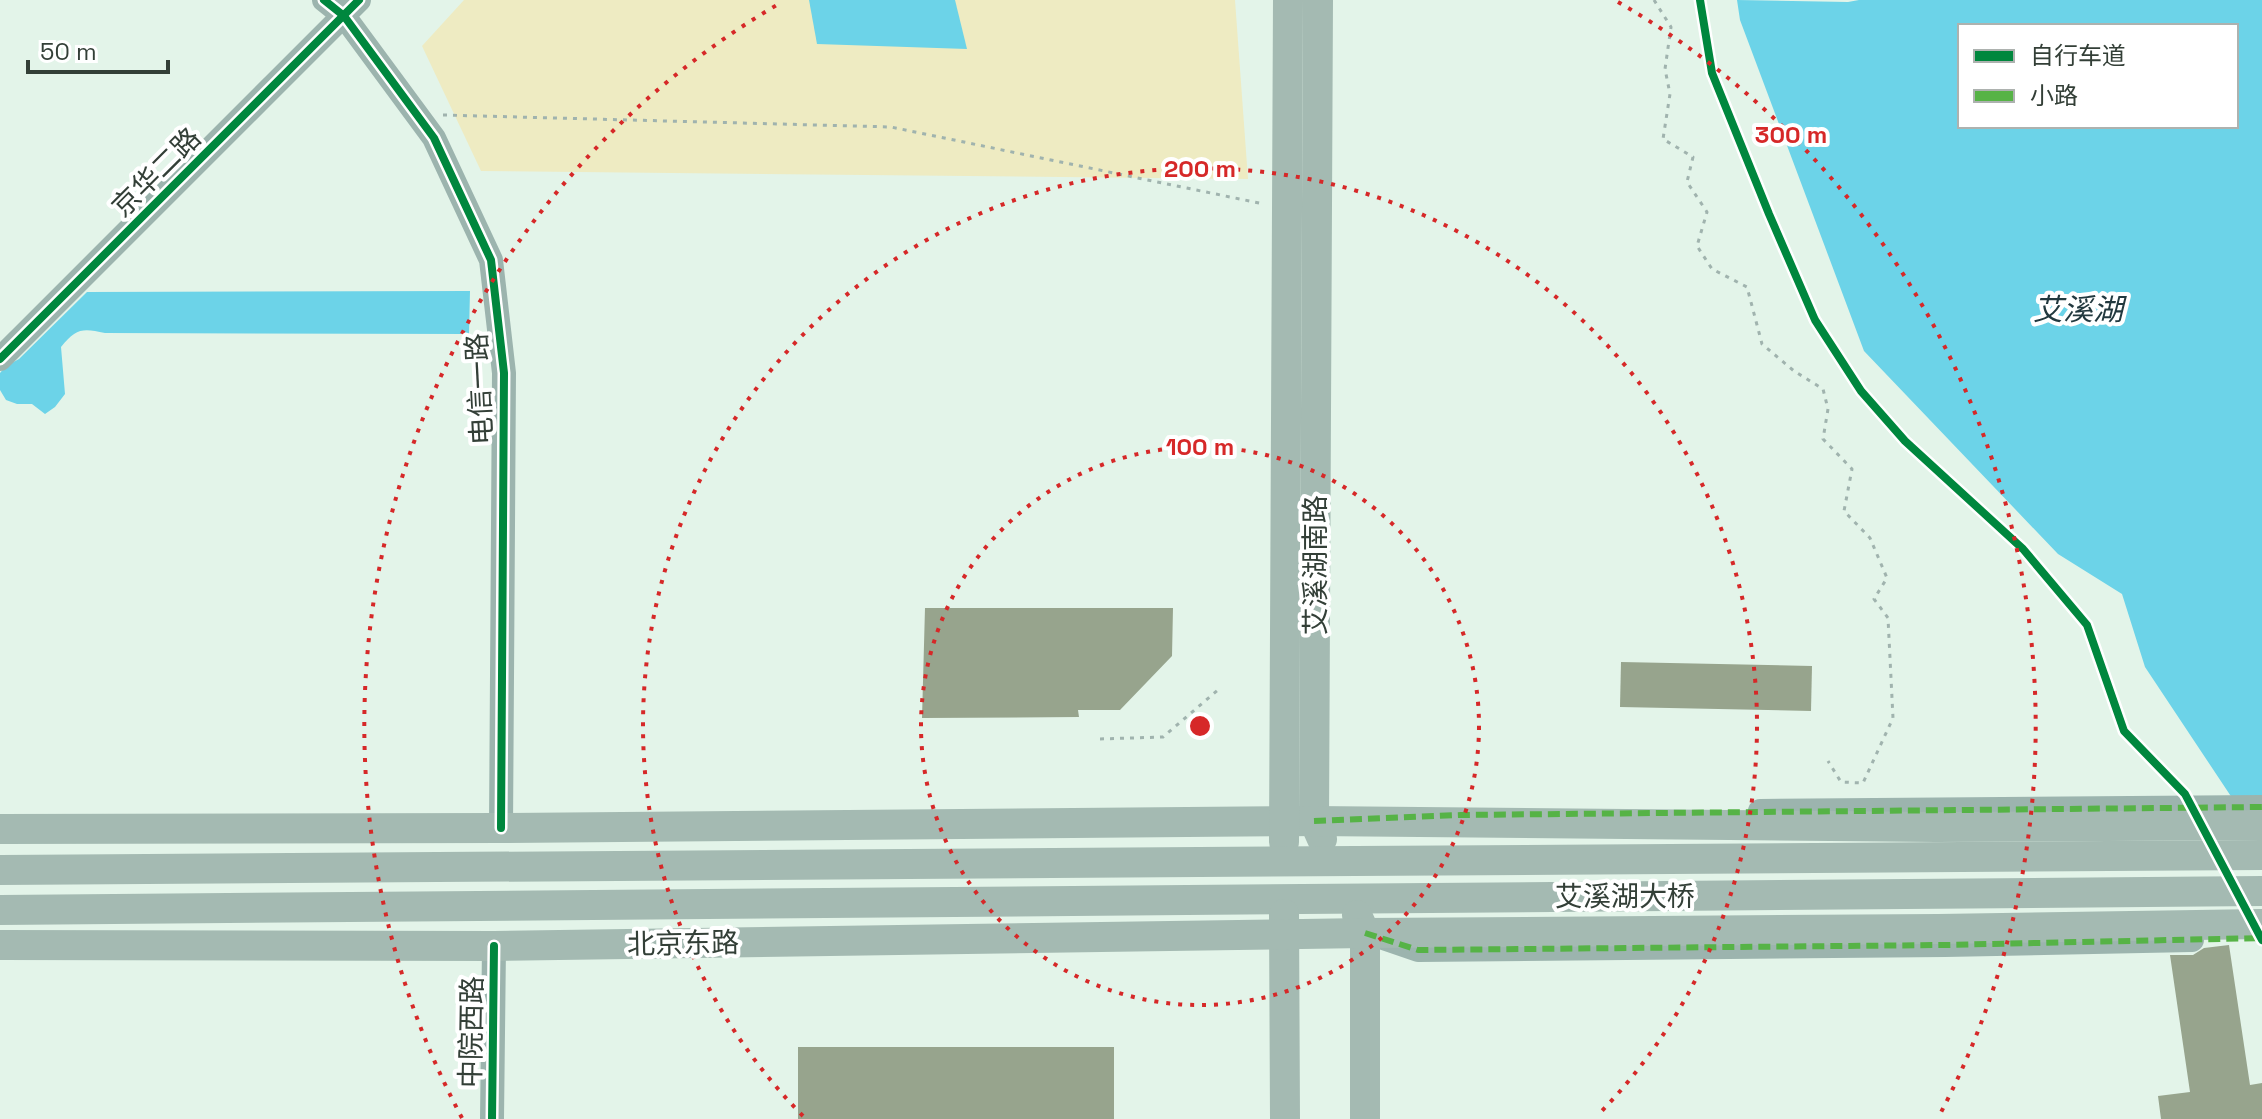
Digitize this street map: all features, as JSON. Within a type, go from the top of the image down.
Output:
[{"type":"main road","name":"艾溪湖南路","points":[[1288,0],[1287,208],[1299,822],[1365,933],[1365,1119]]},
{"type":"main road","name":"艾溪湖南路","points":[[1285,1119],[1284,935],[1299,822],[1318,0]]},
{"type":"main road","points":[[0,829],[1933,818],[2262,825]]},
{"type":"main road","name":"艾溪湖大桥","points":[[0,870],[2262,855]]},
{"type":"main road","name":"艾溪湖大桥","points":[[988,901],[2262,891]]},
{"type":"main road","name":"北京东路","points":[[0,910],[988,901]]},
{"type":"main road","points":[[0,920],[84,946]]},
{"type":"main road","name":"北京东路","points":[[0,945],[494,946],[2262,924]]},
{"type":"street","name":"电信一路","points":[[324,0],[352,8],[416,114],[434,138],[491,260],[504,373],[501,828]]},
{"type":"street","name":"京华二路","points":[[0,359],[352,8]]},
{"type":"street","points":[[1933,818],[2262,807]]},
{"type":"street","points":[[1365,933],[1418,950],[1945,945],[2262,938]]},
{"type":"street","name":"中院西路","points":[[492,1119],[494,946]]},
{"type":"path","points":[[1654,0],[1671,27],[1665,69],[1670,94],[1663,139],[1693,157],[1687,182],[1707,212],[1697,246],[1712,269],[1747,287],[1762,344],[1794,371],[1823,389],[1828,409],[1823,439],[1852,469],[1844,511],[1870,538],[1887,578],[1874,599],[1888,618],[1893,718],[1863,783],[1841,782],[1828,761]]},
{"type":"path","points":[[416,114],[891,127],[1287,208]]},
{"type":"path","points":[[1100,739],[1163,737],[1219,689]]},
{"type":"shaded area","points":[[464,0],[1235,0],[1248,179],[481,171],[422,46]]},
{"type":"water","points":[[809,0],[955,0],[967,49],[817,44]]},
{"type":"water","name":"艾溪湖","points":[[1737,0],[2262,0],[2262,843],[2145,667],[2122,594],[2058,554],[1864,351],[1740,20]]},
{"type":"water","points":[[470,291],[469,334],[105,333],[85,330],[71,336],[61,347],[65,394],[55,407],[45,414],[32,404],[6,400],[0,390],[0,373],[6,366],[19,359],[87,292]]},
{"type":"building","points":[[925,608],[1173,608],[1172,656],[1120,710],[1078,710],[1079,717],[922,718]]},
{"type":"building","points":[[1621,662],[1812,666],[1811,711],[1620,707]]},
{"type":"building","points":[[2229,945],[2250,1085],[2262,1083],[2262,1119],[2161,1119],[2158,1096],[2190,1092],[2170,955],[2193,955],[2204,948]]},
{"type":"building","points":[[798,1047],[1114,1047],[1114,1119],[798,1119]]},
{"type":"marked path","points":[[1314,821],[1461,815],[2262,807]]},
{"type":"marked path","points":[[1365,933],[1418,950],[1945,945],[2262,938]]},
{"type":"cycle path","points":[[324,0],[344,16],[434,138],[491,260],[504,373],[501,828]]},
{"type":"cycle path","points":[[0,359],[359,0]]},
{"type":"cycle path","points":[[1700,0],[1712,73],[1815,320],[1861,391],[1905,441],[2023,549],[2087,625],[2124,731],[2185,794],[2262,940]]},
{"type":"cycle path","points":[[492,1119],[494,946]]}]
